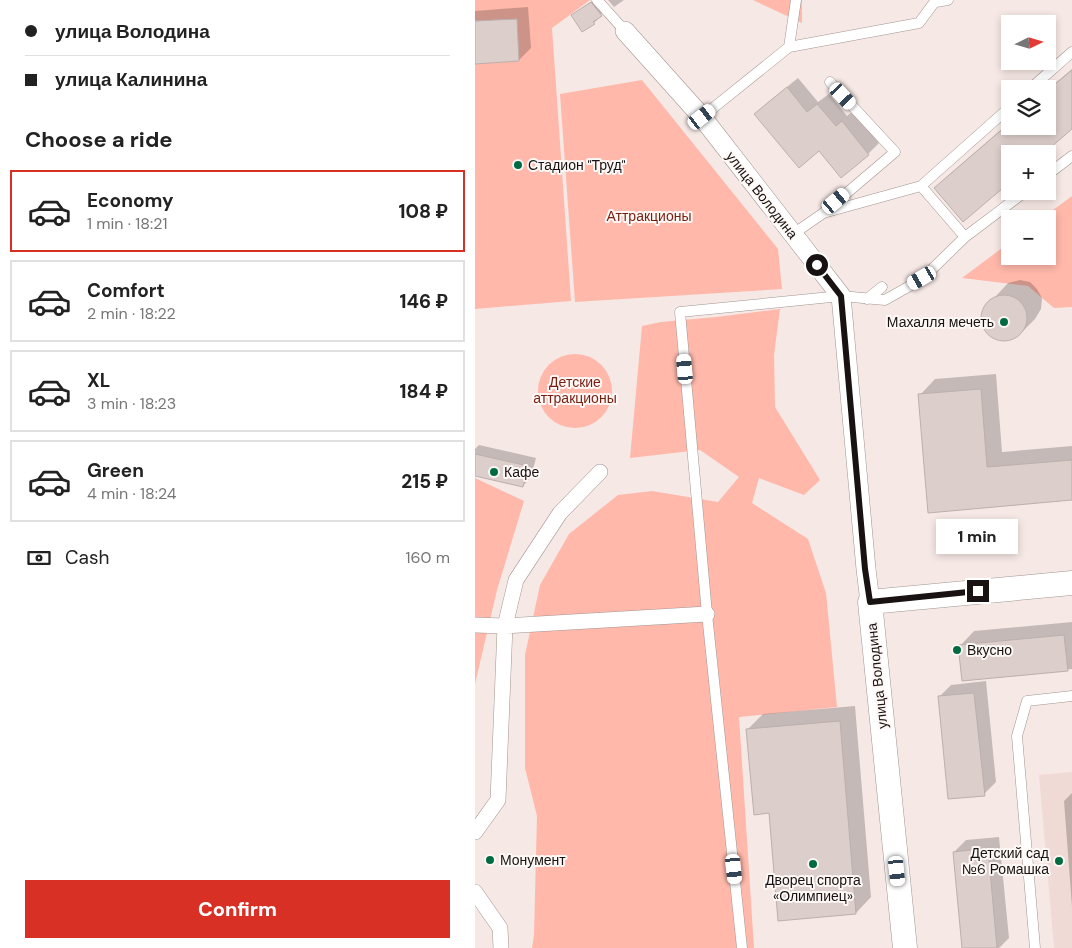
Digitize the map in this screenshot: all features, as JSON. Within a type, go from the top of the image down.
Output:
[{"type":"street","name":"улица Володина","points":[[625,31],[702,117],[841,296],[865,569],[870,602],[905,948]]},
{"type":"street","points":[[475,832],[498,800],[505,626],[516,580],[560,513],[600,472]]},
{"type":"street","points":[[870,602],[1072,583]]},
{"type":"street","points":[[475,625],[505,626],[707,614]]},
{"type":"street","points":[[475,892],[500,928],[501,948]]},
{"type":"lane","points":[[597,0],[625,31]]},
{"type":"lane","points":[[789,48],[796,0]]},
{"type":"lane","points":[[702,117],[789,48],[919,23],[936,1],[948,0]]},
{"type":"lane","points":[[1041,80],[1072,52]]},
{"type":"lane","points":[[793,234],[822,214],[895,152],[830,82]]},
{"type":"lane","points":[[822,214],[921,186],[1001,115]]},
{"type":"lane","points":[[1056,168],[1072,156]]},
{"type":"lane","points":[[921,186],[965,237]]},
{"type":"lane","points":[[742,948],[707,614],[680,312],[841,296],[885,300],[922,278],[965,237],[1014,200]]},
{"type":"lane","points":[[867,298],[882,287]]},
{"type":"lane","points":[[1035,948],[1017,736],[1027,701],[1072,696]]},
{"type":"shaded area","name":"Детский сад №6 Ромашка","points":[[1072,772],[1072,948],[1054,948],[1039,775]]},
{"type":"green space","name":"Стадион \"Труд\"","points":[[475,0],[590,0],[552,28],[571,301],[475,309]]},
{"type":"green space","points":[[753,0],[802,0],[802,23]]},
{"type":"green space","name":"Аттракционы","points":[[642,80],[778,249],[782,289],[575,302],[560,94]]},
{"type":"green space","points":[[1072,196],[1072,307],[1054,308],[1028,286],[962,278],[1001,249],[1001,265],[1056,265],[1056,210],[1053,210]]},
{"type":"green space","points":[[780,309],[774,355],[775,407],[820,480],[804,495],[759,478],[752,503],[808,539],[826,593],[837,707],[739,717],[754,948],[532,948],[534,935],[537,816],[525,768],[525,655],[540,585],[569,534],[618,495],[652,491],[718,502],[739,477],[700,450],[630,458],[642,326],[661,322]]},
{"type":"green space","name":"Детские аттракционы","points":[[575,354],[589,357],[601,365],[609,377],[612,391],[609,405],[601,417],[589,425],[575,428],[561,425],[549,417],[541,405],[538,391],[541,377],[549,365],[561,357]]},
{"type":"green space","points":[[475,478],[524,501],[497,590],[475,684]]},
{"type":"building","points":[[591,2],[602,16],[593,22],[595,24],[582,32],[571,15]]},
{"type":"building","points":[[517,19],[519,61],[475,64],[475,21]]},
{"type":"building","points":[[1072,70],[1072,129],[1053,145],[1001,145],[1001,190],[963,222],[934,188],[1001,130],[1001,135],[1056,135],[1056,83]]},
{"type":"building","points":[[787,87],[807,112],[817,104],[836,126],[842,121],[869,155],[841,178],[819,151],[799,168],[754,114]]},
{"type":"building","name":"Махалля мечеть","points":[[1000,295],[1008,295],[1017,299],[1023,305],[1027,318],[1023,331],[1017,337],[1008,341],[1000,341],[991,337],[985,331],[981,322],[981,314],[985,305],[991,299]]},
{"type":"building","points":[[981,389],[987,467],[1072,460],[1072,500],[928,513],[918,394]]},
{"type":"building","points":[[475,454],[528,466],[523,487],[475,476]]},
{"type":"building","points":[[1064,635],[1068,671],[962,681],[958,645]]},
{"type":"building","points":[[974,693],[985,796],[948,799],[938,696]]},
{"type":"building","name":"Дворец спорта «Олимпиец»","points":[[840,721],[856,914],[778,921],[769,813],[754,815],[746,729]]},
{"type":"building","points":[[988,848],[997,948],[962,948],[953,852]]},
{"type":"place","name":"Стадион \"Труд\"","points":[[518,165]]},
{"type":"place","name":"Махалля мечеть","points":[[1004,322]]},
{"type":"place","name":"Кафе","points":[[494,472]]},
{"type":"place","name":"Вкусно","points":[[957,650]]},
{"type":"place","name":"Монумент","points":[[490,860]]},
{"type":"place","name":"Детский сад №6 Ромашка","points":[[1059,861]]},
{"type":"place","name":"Дворец спорта «Олимпиец»","points":[[813,864]]},
{"type":"route","points":[[817,265],[841,296],[865,569],[870,602],[978,591]]}]
